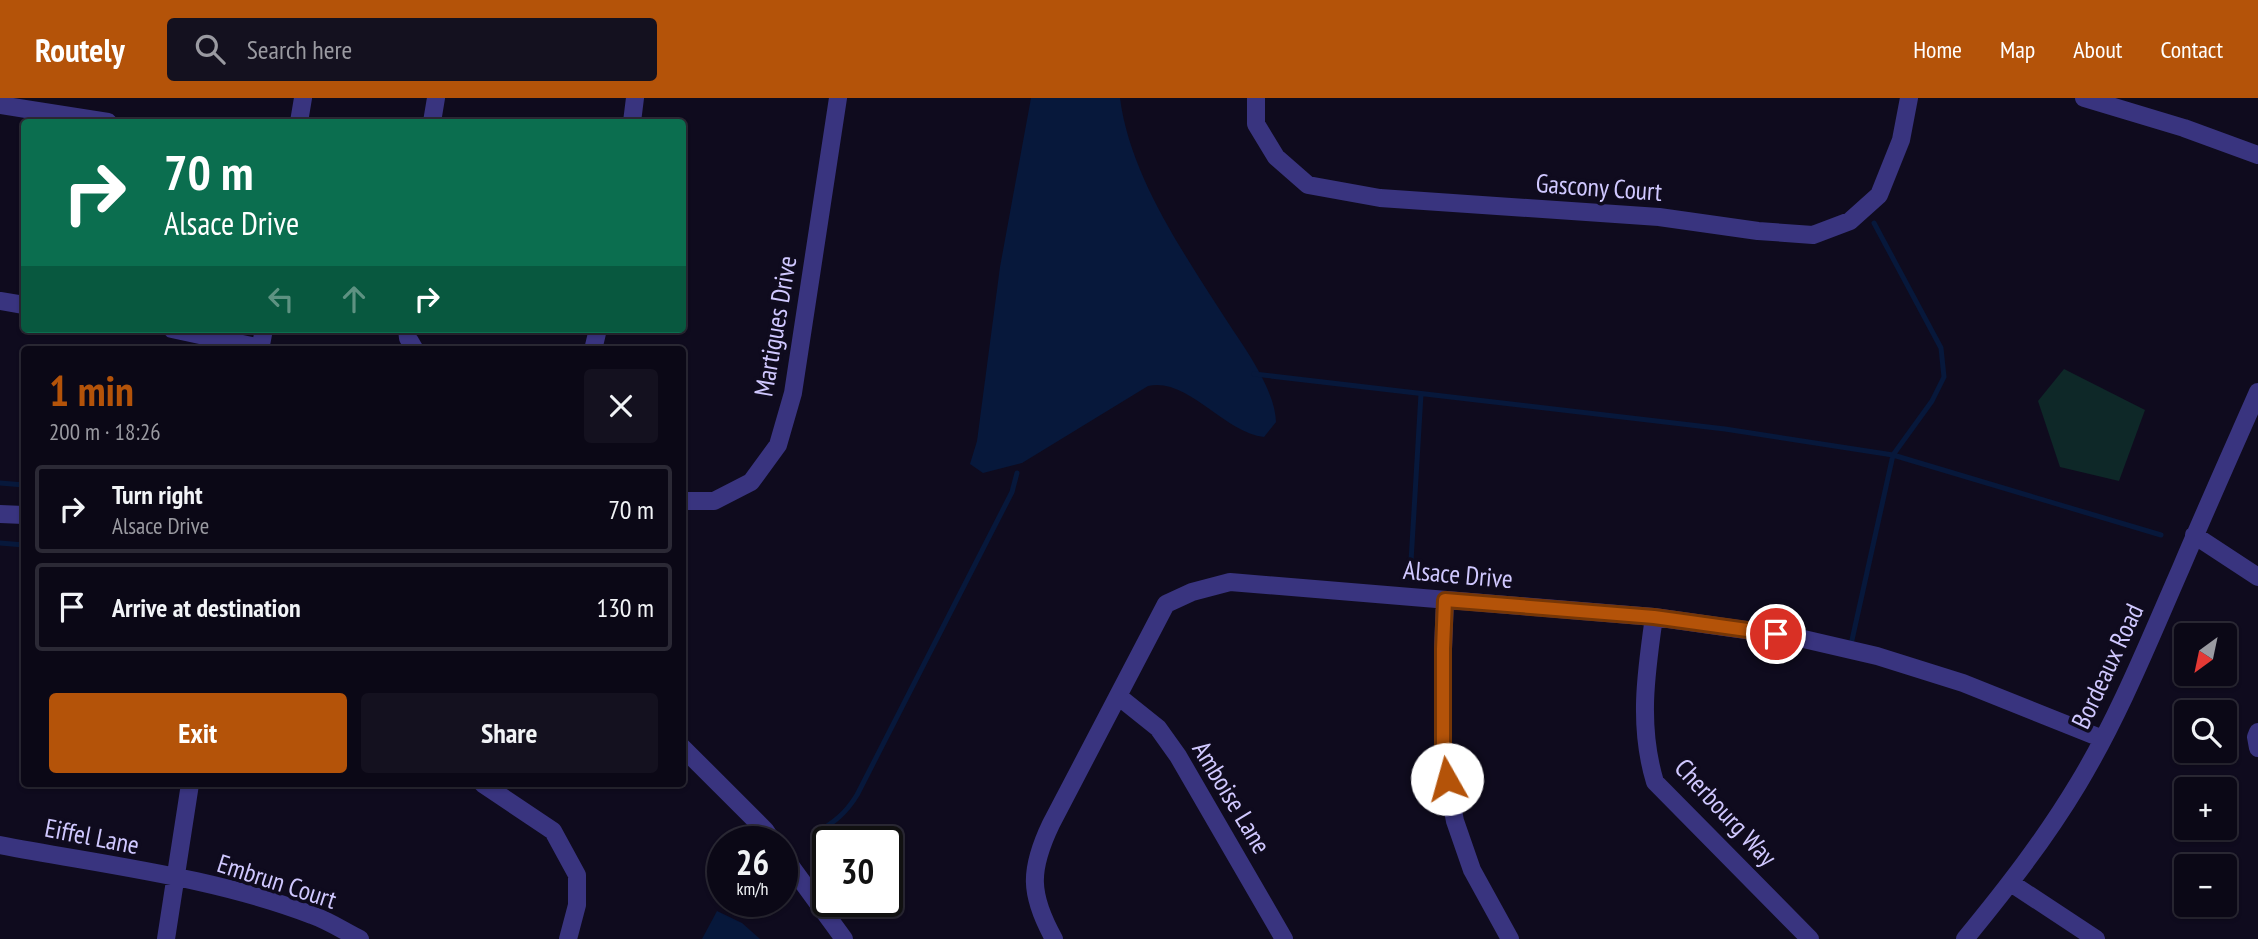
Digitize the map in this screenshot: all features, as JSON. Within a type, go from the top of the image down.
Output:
[{"type":"street","points":[[300,119],[303,98]]},
{"type":"street","points":[[432,119],[436,98]]},
{"type":"street","points":[[632,119],[635,98]]},
{"type":"street","name":"Martigues Drive","points":[[686,501],[713,502],[751,482],[778,445],[793,393],[838,98]]},
{"type":"street","name":"Gascony Court","points":[[1256,98],[1256,124],[1276,157],[1308,185],[1380,198],[1659,217],[1758,231],[1813,235],[1850,221],[1879,195],[1901,140],[1909,98]]},
{"type":"street","points":[[2084,98],[2184,128],[2258,155]]},
{"type":"street","points":[[0,105],[89,119]]},
{"type":"street","points":[[0,301],[21,304]]},
{"type":"street","points":[[190,333],[247,346]]},
{"type":"street","name":"Bordeaux Road","points":[[1965,939],[2011,883],[2078,783],[2103,739],[2132,684],[2258,392]]},
{"type":"street","points":[[0,514],[21,516]]},
{"type":"street","points":[[2194,536],[2258,577]]},
{"type":"street","name":"Alsace Drive","points":[[1054,939],[1035,898],[1035,868],[1042,842],[1166,604],[1192,592],[1230,582],[1654,617],[1795,637],[1877,656],[1963,683],[2103,739]]},
{"type":"street","points":[[1445,600],[1443,758],[1455,821],[1472,870],[1510,939]]},
{"type":"street","name":"Cherbourg Way","points":[[1654,617],[1645,682],[1645,731],[1655,782],[1811,939]]},
{"type":"street","name":"Amboise Lane","points":[[1118,696],[1158,728],[1178,756],[1284,939]]},
{"type":"street","points":[[2258,732],[2258,748]]},
{"type":"street","points":[[686,751],[761,826]]},
{"type":"street","points":[[166,939],[190,787]]},
{"type":"street","points":[[487,787],[553,831],[576,875],[578,905],[568,939]]},
{"type":"street","name":"Eiffel Lane","points":[[0,845],[175,878]]},
{"type":"street","points":[[798,876],[844,939]]},
{"type":"street","name":"Embrun Court","points":[[175,878],[244,893],[314,916],[360,939]]},
{"type":"street","points":[[2011,883],[2095,939]]},
{"type":"green space","points":[[2064,369],[2145,410],[2119,481],[2060,467],[2038,401]]},
{"type":"water","points":[[1031,98],[1120,98],[1135,156],[1160,212],[1249,354],[1270,395],[1276,422],[1264,437],[1234,426],[1177,389],[1163,385],[1148,386],[1022,463],[983,473],[970,464],[977,441],[1000,267]]},
{"type":"water","points":[[714,917],[730,917],[742,923],[760,939],[702,939]]},
{"type":"waterway","points":[[1852,640],[1893,455],[1932,401],[1944,377],[1941,348],[1874,223]]},
{"type":"waterway","points":[[1254,374],[1725,429],[1893,455],[2161,535]]},
{"type":"waterway","points":[[1410,578],[1421,394]]},
{"type":"waterway","points":[[828,826],[857,795],[1012,492],[1017,473]]},
{"type":"waterway","points":[[0,483],[21,485]]},
{"type":"waterway","points":[[0,543],[21,545]]},
{"type":"route","points":[[1447,779],[1443,758],[1445,600],[1654,617],[1776,634]]}]
